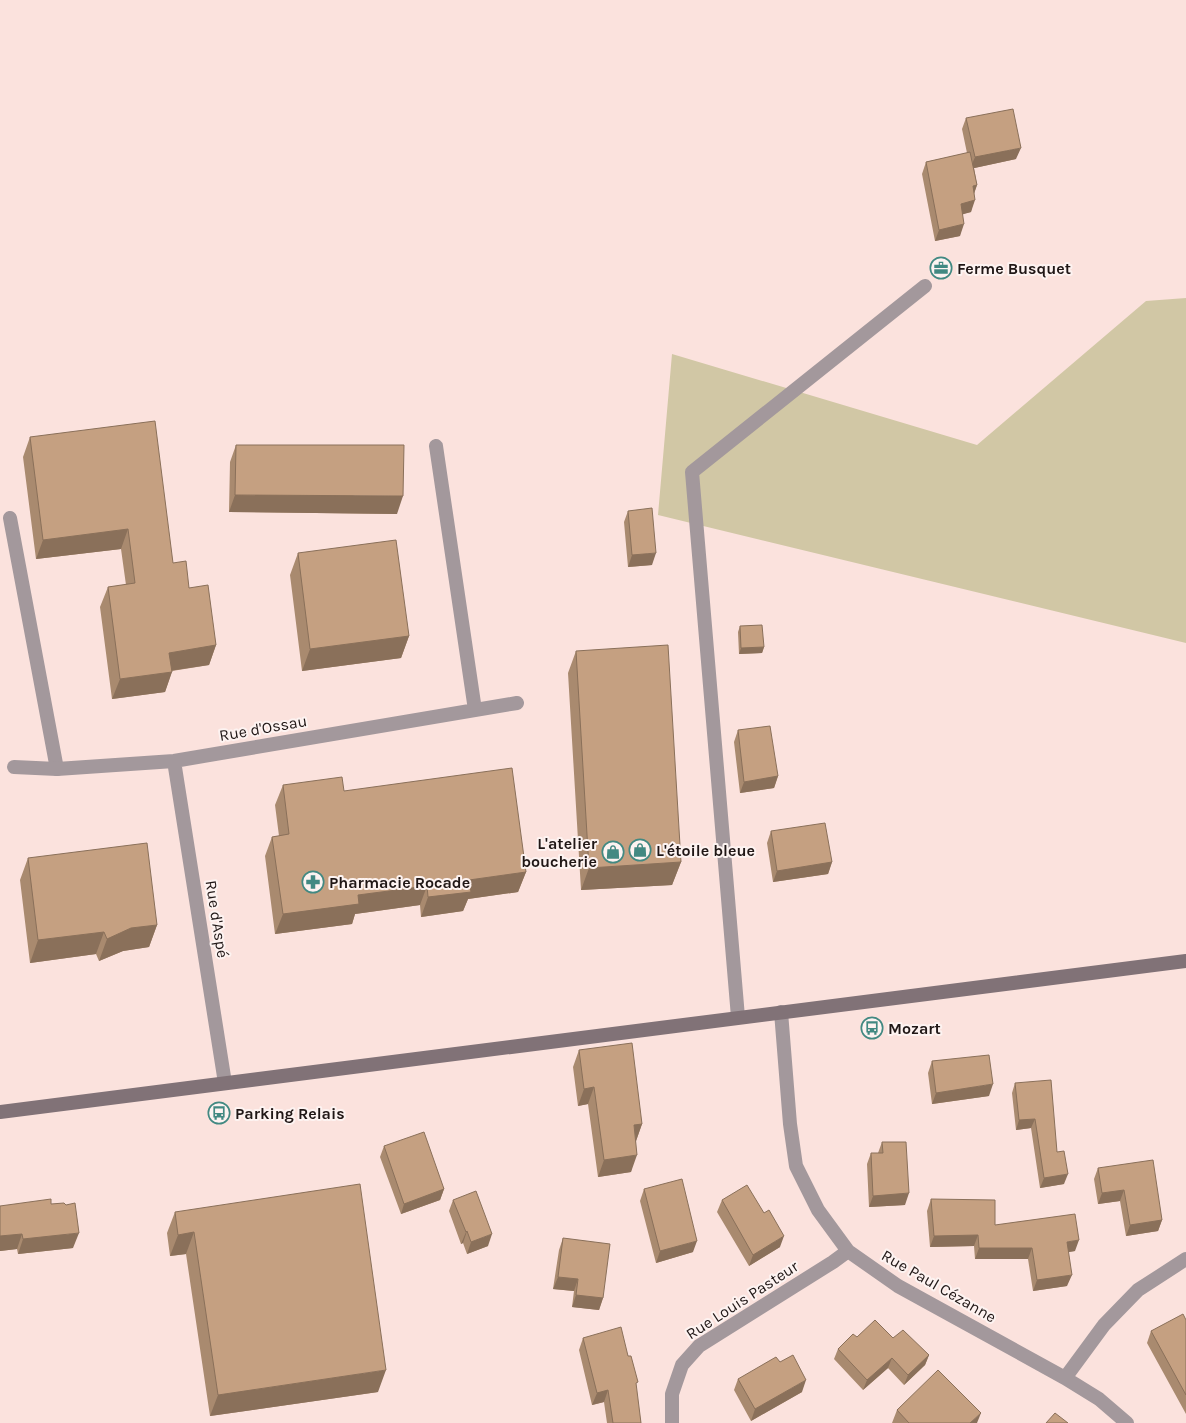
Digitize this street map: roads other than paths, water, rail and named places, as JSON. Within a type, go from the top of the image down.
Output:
[{"type":"main road","points":[[0,1112],[1186,961]]},
{"type":"street","points":[[738,1017],[692,472],[925,286]]},
{"type":"street","points":[[436,446],[475,710]]},
{"type":"street","points":[[3,520],[57,769]]},
{"type":"street","name":"Rue d'Ossau","points":[[14,767],[57,769],[174,761],[517,703]]},
{"type":"street","name":"Rue d'Aspé","points":[[174,761],[225,1083]]},
{"type":"street","name":"Rue Paul Cézanne","points":[[781,1012],[790,1124],[796,1166],[818,1210],[848,1251],[898,1286],[1065,1378],[1099,1399],[1127,1423]]},
{"type":"street","name":"Rue Louis Pasteur","points":[[672,1423],[672,1394],[682,1365],[698,1346],[848,1251]]},
{"type":"street","points":[[1065,1378],[1104,1325],[1138,1290],[1186,1259]]},
{"type":"place","name":"Ferme Busquet","points":[[941,268]]},
{"type":"place","name":"L'étoile bleue","points":[[640,850]]},
{"type":"place","name":"L'atelier boucherie","points":[[613,852]]},
{"type":"place","name":"Pharmacie Rocade","points":[[313,882]]},
{"type":"place","name":"Mozart","points":[[872,1028]]},
{"type":"place","name":"Parking Relais","points":[[219,1113]]}]
